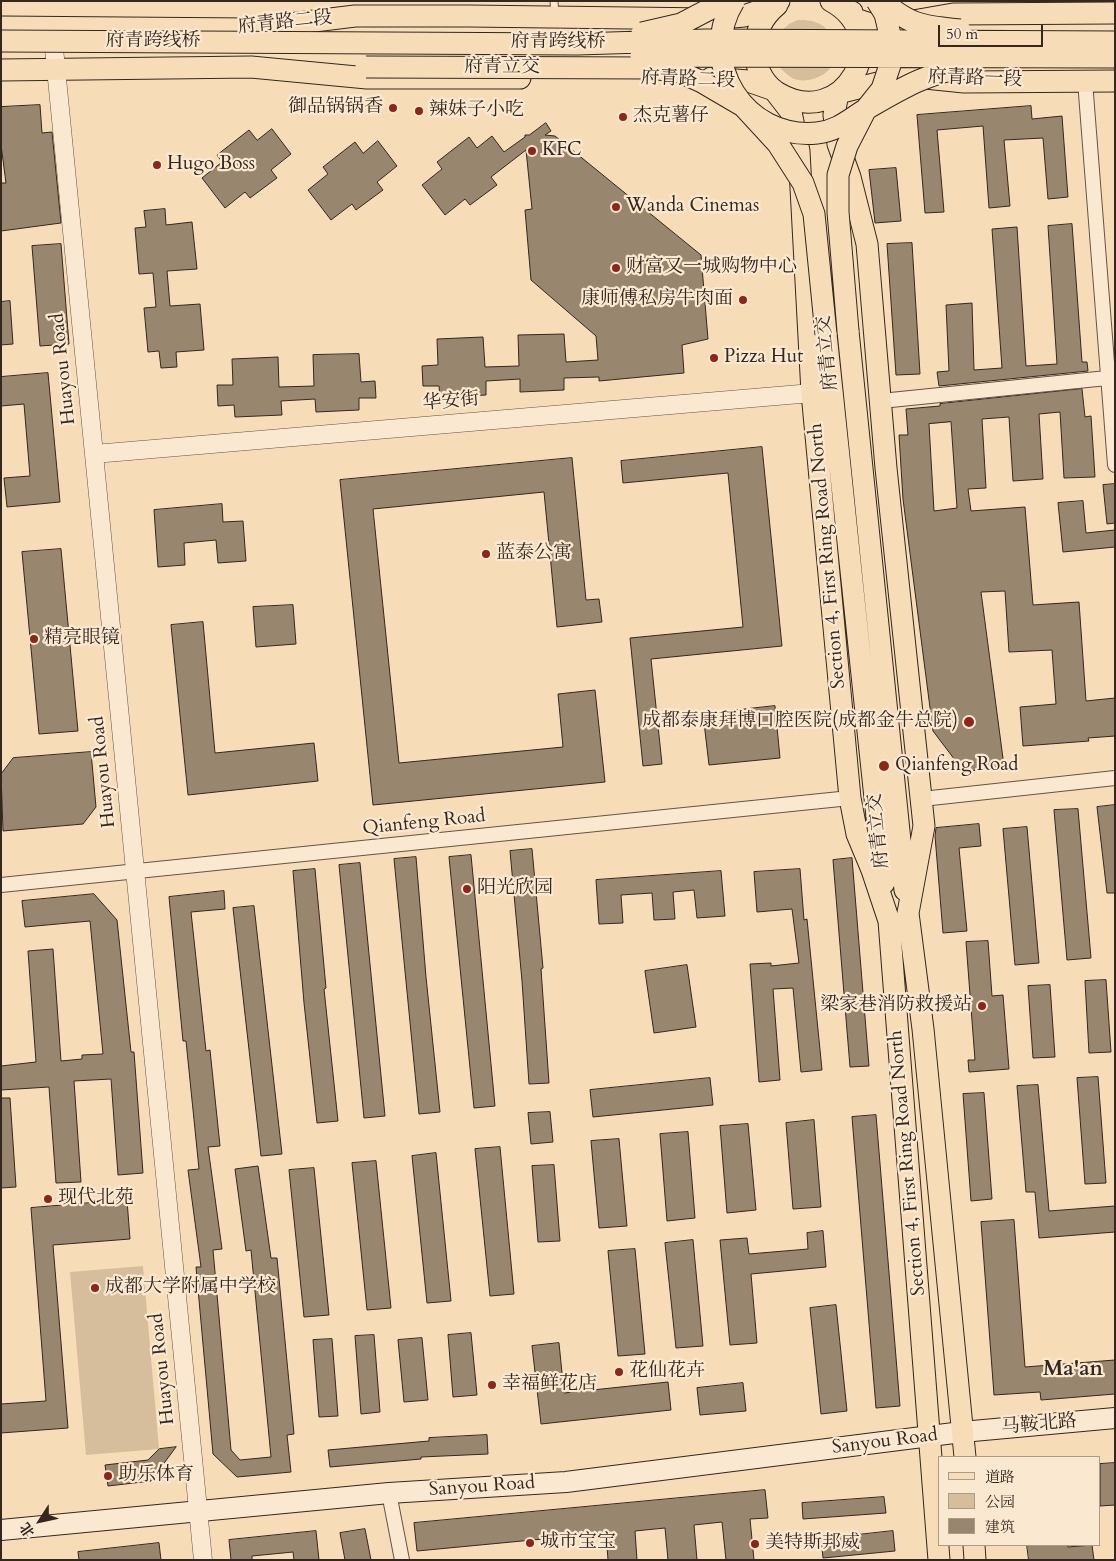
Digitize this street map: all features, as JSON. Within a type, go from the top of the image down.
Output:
[{"type":"main road","points":[[358,18],[642,33],[681,24],[725,1]]},
{"type":"main road","name":"府青立交","points":[[734,1],[727,13],[720,37],[721,62],[729,86],[743,106],[778,144],[803,182],[814,214],[826,334],[898,917]]},
{"type":"main road","points":[[831,1],[852,10],[879,28],[953,14],[1115,13]]},
{"type":"main road","name":"府青立交","points":[[877,1],[885,14],[891,39],[890,65],[882,89],[866,109],[847,146],[838,175],[838,212],[898,917]]},
{"type":"main road","points":[[882,1],[899,16],[922,26],[964,30],[1115,29]]},
{"type":"main road","name":"府青路二段","points":[[1,27],[249,29],[358,18],[554,9],[711,19],[744,16],[780,3]]},
{"type":"main road","name":"Section 4, First Ring Road North","points":[[780,3],[765,16],[757,31],[754,47],[756,63],[763,78],[791,112],[799,151],[812,393],[850,798],[857,834],[872,870],[898,917],[923,1029],[965,1456]]},
{"type":"main road","points":[[838,93],[850,82],[858,67],[862,50],[852,10]]},
{"type":"main road","name":"府青跨线桥","points":[[1,41],[568,44],[706,40],[1115,42]]},
{"type":"main road","name":"府青跨线桥","points":[[1,56],[1115,57]]},
{"type":"main road","name":"府青立交","points":[[251,68],[652,68],[680,72],[702,82],[743,106],[764,123],[790,132],[818,133],[844,125],[866,109],[926,77],[959,68],[1115,65]]},
{"type":"main road","name":"府青路二段","points":[[1,70],[251,68],[367,78],[705,78],[748,81],[774,90],[788,99],[805,103],[823,101],[838,93]]},
{"type":"main road","name":"府青路一段","points":[[838,93],[906,76],[964,82],[1115,81]]},
{"type":"main road","name":"Section 4, First Ring Road North","points":[[838,93],[834,115],[838,144],[850,177],[867,244],[886,468],[924,826],[898,917],[929,1436],[939,1560]]},
{"type":"main road","name":"马鞍北路","points":[[962,1432],[1115,1418]]},
{"type":"main road","name":"Sanyou Road","points":[[1,1530],[389,1493],[566,1482],[962,1432]]},
{"type":"main road","points":[[974,1546],[975,1560]]},
{"type":"street","name":"Huayou Road","points":[[52,28],[203,1560]]},
{"type":"street","points":[[1085,80],[1115,465]]},
{"type":"street","points":[[881,402],[1107,378]]},
{"type":"street","name":"华安街","points":[[94,454],[812,393]]},
{"type":"street","points":[[922,799],[1115,778]]},
{"type":"street","name":"Qianfeng Road","points":[[1,886],[850,798]]},
{"type":"street","points":[[389,1493],[402,1560]]},
{"type":"green space","points":[[798,20],[817,23],[827,29],[833,39],[835,58],[833,64],[825,73],[813,79],[794,79],[779,67],[782,30]]},
{"type":"green space","points":[[143,1266],[159,1449],[86,1455],[70,1272]]},
{"type":"building","points":[[40,105],[42,133],[52,132],[61,223],[1,231],[1,183],[6,183],[1,145],[1,107]]},
{"type":"building","points":[[1031,106],[1032,119],[1062,116],[1068,197],[1048,199],[1043,138],[1004,140],[1010,206],[989,208],[983,126],[937,130],[944,212],[925,213],[917,115]]},
{"type":"building","name":"财富又一城购物中心","points":[[546,123],[551,131],[545,135],[555,136],[701,255],[708,339],[682,345],[684,373],[599,381],[599,377],[564,378],[564,390],[520,392],[520,379],[486,381],[486,395],[440,397],[439,386],[423,386],[422,366],[438,365],[437,339],[483,337],[485,367],[519,366],[518,335],[564,334],[566,362],[598,360],[596,336],[531,280],[525,210],[532,209],[526,150],[491,177],[497,185],[470,205],[465,199],[445,215],[422,185],[442,169],[437,162],[469,137],[477,148],[492,136],[504,152],[525,137],[525,135],[529,135]]},
{"type":"building","points":[[272,129],[291,154],[271,170],[277,178],[250,198],[245,192],[225,208],[202,178],[222,162],[217,155],[249,130],[257,140]]},
{"type":"building","points":[[378,141],[397,166],[377,182],[383,190],[356,210],[352,204],[331,220],[308,190],[328,174],[323,167],[355,142],[363,153]]},
{"type":"building","points":[[896,168],[901,221],[875,223],[869,170]]},
{"type":"building","points":[[165,209],[166,225],[192,222],[197,269],[167,271],[170,306],[200,304],[204,350],[176,352],[177,367],[161,368],[159,351],[148,352],[144,308],[156,307],[153,273],[139,274],[135,228],[146,227],[144,211]]},
{"type":"building","points":[[1072,224],[1082,362],[1087,362],[1088,371],[939,386],[937,372],[949,371],[946,305],[972,303],[974,370],[1002,368],[992,229],[1017,227],[1026,366],[1057,364],[1048,226]]},
{"type":"building","points":[[912,243],[920,374],[896,375],[887,244]]},
{"type":"building","points":[[61,244],[69,344],[40,346],[32,246]]},
{"type":"building","points":[[10,301],[13,344],[1,345],[1,302]]},
{"type":"building","points":[[359,354],[361,382],[375,381],[376,398],[359,398],[359,410],[316,412],[315,399],[281,401],[282,415],[235,417],[234,405],[218,406],[217,385],[233,385],[232,359],[278,357],[279,387],[314,386],[313,355]]},
{"type":"building","points":[[48,373],[60,502],[7,507],[4,478],[30,476],[24,404],[1,406],[1,377]]},
{"type":"building","points":[[1082,389],[1085,417],[1091,416],[1095,477],[1064,478],[1060,412],[1039,414],[1043,479],[1013,481],[1009,417],[982,419],[986,488],[968,489],[971,511],[1025,507],[1033,605],[1079,602],[1086,701],[1115,698],[1115,736],[1088,738],[1089,741],[1023,746],[1020,707],[1056,704],[1052,650],[1009,652],[1005,591],[981,592],[1004,766],[964,772],[933,731],[903,499],[899,435],[908,435],[906,409],[940,406],[940,404]],"holes":[[[951,422],[957,508],[934,511],[929,424]]]},
{"type":"building","points":[[762,447],[782,646],[651,659],[662,764],[643,766],[630,638],[743,627],[728,473],[623,483],[621,461]]},
{"type":"building","points":[[572,458],[586,600],[599,599],[602,622],[557,627],[544,492],[373,509],[399,763],[563,747],[558,694],[595,690],[605,782],[373,805],[340,480]]},
{"type":"building","points":[[1115,484],[1115,523],[1107,524],[1103,485]]},
{"type":"building","points":[[1083,501],[1086,533],[1115,530],[1115,547],[1063,552],[1058,503]]},
{"type":"building","points":[[222,504],[223,522],[243,521],[246,561],[218,563],[216,540],[184,543],[185,565],[158,567],[154,510]]},
{"type":"building","points":[[61,549],[78,731],[39,734],[22,552]]},
{"type":"building","points":[[293,605],[296,644],[256,647],[253,607]]},
{"type":"building","points":[[203,622],[215,753],[314,743],[318,781],[188,795],[171,625]]},
{"type":"building","points":[[775,706],[780,758],[709,765],[703,714]]},
{"type":"building","points":[[91,752],[96,807],[83,824],[3,831],[1,774],[13,758]]},
{"type":"building","points":[[1115,805],[1115,893],[1107,893],[1097,807]]},
{"type":"building","points":[[1078,809],[1091,958],[1067,960],[1054,810]]},
{"type":"building","points":[[979,824],[981,846],[959,848],[967,931],[943,933],[935,836],[936,828]]},
{"type":"building","points":[[1027,827],[1039,963],[1015,965],[1003,829]]},
{"type":"building","points":[[532,849],[543,968],[541,969],[549,1083],[529,1084],[510,851]]},
{"type":"building","points":[[471,855],[495,1106],[474,1108],[449,857]]},
{"type":"building","points":[[416,857],[440,1112],[419,1114],[394,859]]},
{"type":"building","points":[[852,858],[869,1066],[850,1067],[833,860]]},
{"type":"building","points":[[360,863],[385,1116],[364,1118],[339,865]]},
{"type":"building","points":[[315,869],[326,988],[324,989],[338,1121],[317,1123],[304,1003],[293,871]]},
{"type":"building","points":[[800,869],[804,920],[807,919],[822,1070],[801,1072],[793,988],[773,989],[780,1080],[759,1082],[750,964],[771,963],[771,966],[799,963],[792,909],[757,912],[754,872]]},
{"type":"building","points":[[721,871],[725,916],[697,918],[694,890],[673,892],[675,919],[654,920],[652,893],[621,895],[623,923],[599,924],[596,880]]},
{"type":"building","points":[[224,891],[225,909],[191,912],[206,1051],[210,1050],[220,1146],[208,1147],[222,1249],[213,1250],[231,1450],[240,1460],[271,1457],[251,1250],[246,1251],[235,1169],[258,1166],[271,1258],[277,1258],[294,1434],[287,1435],[291,1472],[237,1477],[213,1454],[196,1267],[201,1267],[188,1170],[199,1169],[186,1041],[183,1041],[169,897]]},
{"type":"building","points":[[94,894],[117,920],[131,1052],[134,1052],[143,1173],[118,1175],[111,1079],[74,1081],[81,1182],[56,1183],[49,1087],[1,1090],[1,1066],[36,1062],[28,951],[53,949],[61,1061],[82,1059],[82,1055],[103,1054],[90,921],[25,927],[22,901]]},
{"type":"building","points":[[254,906],[282,1154],[261,1156],[233,908]]},
{"type":"building","points":[[988,941],[992,996],[1003,995],[1009,1069],[969,1072],[968,1060],[975,1060],[966,942]]},
{"type":"building","points":[[687,965],[696,1027],[654,1033],[645,971]]},
{"type":"building","points":[[1106,980],[1111,1052],[1089,1053],[1085,981]]},
{"type":"building","points":[[1050,985],[1055,1057],[1033,1058],[1028,986]]},
{"type":"building","points":[[1098,1077],[1106,1183],[1085,1184],[1077,1078]]},
{"type":"building","points":[[710,1078],[713,1105],[593,1117],[590,1090]]},
{"type":"building","points":[[1038,1085],[1049,1211],[1115,1206],[1115,1232],[1039,1238],[1035,1192],[1026,1192],[1017,1086]]},
{"type":"building","points":[[984,1093],[992,1199],[971,1201],[963,1094]]},
{"type":"building","points":[[1,1098],[10,1098],[16,1187],[1,1188]]},
{"type":"building","points":[[550,1112],[553,1142],[531,1144],[528,1113]]},
{"type":"building","points":[[876,1115],[900,1406],[876,1408],[852,1117]]},
{"type":"building","points":[[814,1120],[821,1207],[793,1209],[786,1123]]},
{"type":"building","points":[[748,1124],[756,1210],[727,1213],[720,1126]]},
{"type":"building","points":[[688,1132],[695,1218],[667,1221],[660,1134]]},
{"type":"building","points":[[619,1139],[627,1226],[599,1228],[591,1141]]},
{"type":"building","points":[[500,1147],[514,1294],[490,1296],[475,1149]]},
{"type":"building","points":[[436,1153],[451,1301],[427,1303],[412,1156]]},
{"type":"building","points":[[376,1161],[391,1308],[367,1310],[352,1163]]},
{"type":"building","points":[[554,1165],[560,1241],[538,1242],[532,1166]]},
{"type":"building","points":[[314,1168],[329,1315],[304,1317],[289,1170]]},
{"type":"building","points":[[127,1200],[130,1239],[53,1245],[68,1428],[1,1433],[1,1404],[46,1401],[31,1208]]},
{"type":"building","points":[[1014,1220],[1025,1367],[1115,1360],[1115,1394],[1041,1400],[1040,1392],[994,1395],[981,1222]]},
{"type":"building","points":[[823,1231],[826,1267],[751,1274],[757,1343],[730,1345],[720,1240],[747,1238],[749,1254],[808,1249],[807,1233]]},
{"type":"building","points":[[693,1240],[703,1346],[676,1348],[665,1243]]},
{"type":"building","points":[[635,1249],[645,1354],[618,1356],[608,1251]]},
{"type":"building","points":[[836,1305],[847,1411],[821,1414],[810,1308]]},
{"type":"building","points":[[471,1333],[477,1395],[453,1397],[448,1335]]},
{"type":"building","points":[[374,1335],[380,1412],[361,1414],[355,1336]]},
{"type":"building","points":[[422,1338],[428,1400],[404,1402],[398,1340]]},
{"type":"building","points":[[332,1339],[338,1416],[319,1417],[313,1340]]},
{"type":"building","points":[[559,1343],[564,1393],[668,1382],[671,1410],[541,1424],[532,1346]]},
{"type":"building","points":[[743,1383],[746,1411],[700,1415],[697,1388]]},
{"type":"building","points":[[487,1435],[488,1454],[421,1457],[421,1459],[330,1467],[328,1450],[429,1441],[429,1438]]},
{"type":"building","points":[[176,1447],[151,1481],[108,1486],[105,1465],[148,1460],[159,1449]]},
{"type":"building","points":[[1115,1463],[1115,1505],[1101,1506],[1101,1464]]},
{"type":"building","points":[[765,1490],[768,1518],[750,1519],[754,1560],[726,1560],[722,1522],[694,1525],[697,1560],[668,1560],[665,1528],[635,1531],[637,1560],[608,1560],[606,1533],[417,1551],[414,1523]]},
{"type":"building","points":[[884,1497],[886,1513],[803,1519],[802,1503]]},
{"type":"building","points":[[365,1529],[371,1560],[345,1560],[340,1533]]},
{"type":"building","points":[[316,1531],[319,1560],[294,1560],[293,1552],[252,1556],[252,1560],[231,1560],[229,1540]]},
{"type":"building","points":[[893,1531],[895,1551],[823,1558],[821,1539]]},
{"type":"building","points":[[159,1543],[161,1560],[79,1560],[78,1552]]},
{"type":"building","points":[[1027,1546],[1092,1546],[1094,1560],[1029,1560]]},
{"type":"place","name":"御品锅锅香","points":[[393,108]]},
{"type":"place","name":"辣妹子小吃","points":[[419,111]]},
{"type":"place","name":"杰克薯仔","points":[[623,117]]},
{"type":"place","name":"KFC","points":[[532,151]]},
{"type":"place","name":"Hugo Boss","points":[[157,165]]},
{"type":"place","name":"Wanda Cinemas","points":[[616,207]]},
{"type":"place","name":"财富又一城购物中心","points":[[616,268]]},
{"type":"place","name":"康师傅私房牛肉面","points":[[743,300]]},
{"type":"place","name":"Pizza Hut","points":[[714,358]]},
{"type":"place","name":"蓝泰公寓","points":[[486,554]]},
{"type":"place","name":"精亮眼镜","points":[[34,639]]},
{"type":"place","name":"成都泰康拜博口腔医院(成都金牛总院)","points":[[969,722]]},
{"type":"place","name":"Qianfeng Road","points":[[884,766]]},
{"type":"place","name":"阳光欣园","points":[[467,889]]},
{"type":"place","name":"梁家巷消防救援站","points":[[982,1006]]},
{"type":"place","name":"现代北苑","points":[[48,1199]]},
{"type":"place","name":"成都大学附属中学校","points":[[95,1288]]},
{"type":"place","name":"花仙花卉","points":[[619,1372]]},
{"type":"place","name":"幸福鲜花店","points":[[492,1385]]},
{"type":"place","name":"助乐体育","points":[[108,1476]]},
{"type":"place","name":"城市宝宝","points":[[530,1543]]},
{"type":"place","name":"美特斯邦威","points":[[755,1544]]},
{"type":"district","name":"Ma'an","points":[[1073,1370]]}]
